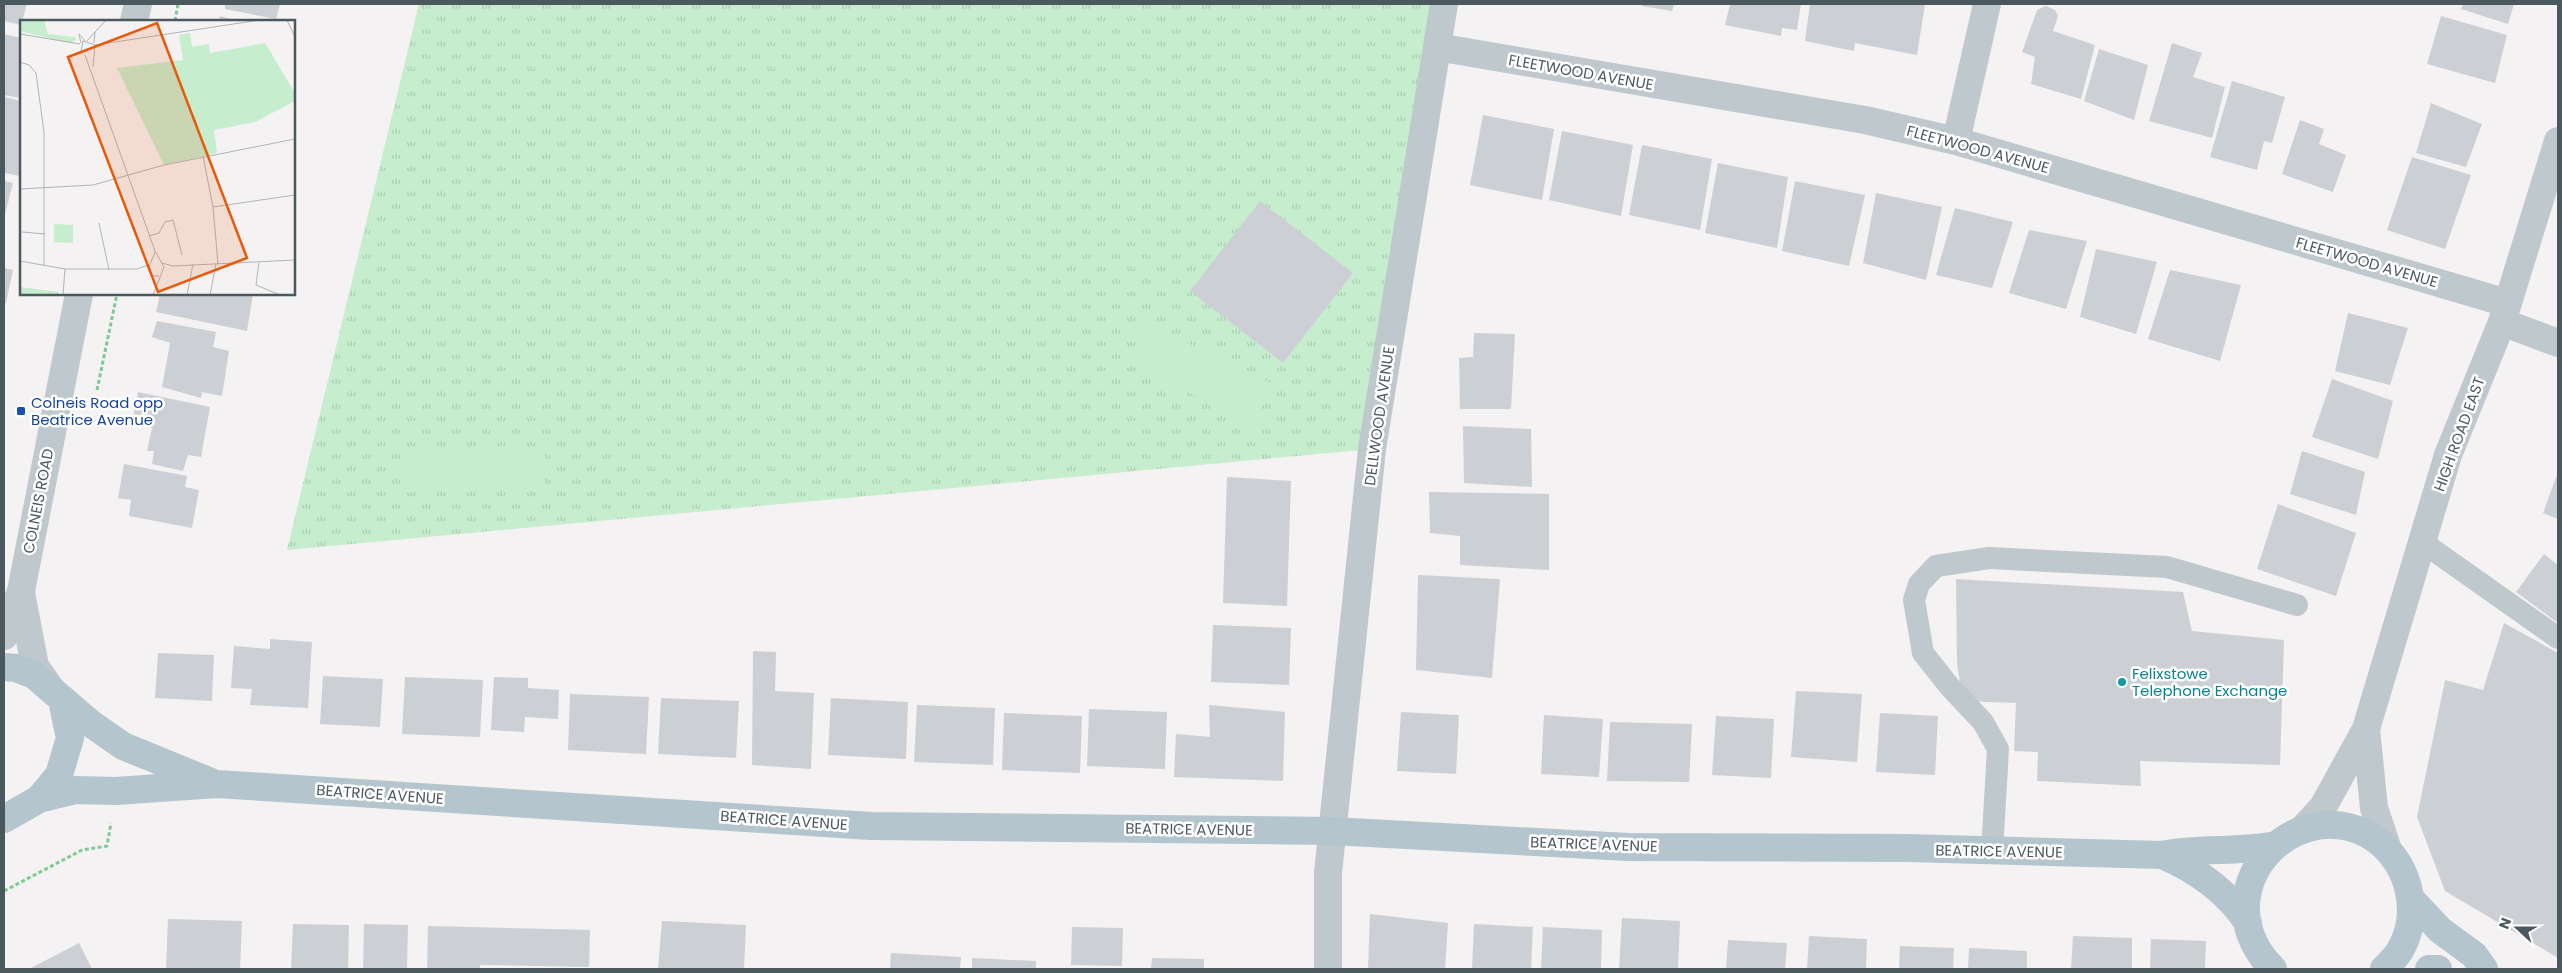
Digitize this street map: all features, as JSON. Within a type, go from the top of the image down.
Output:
[{"type":"main road","name":"BEATRICE AVENUE","points":[[4,667],[16,668],[34,675],[90,723],[123,746],[217,784]]},
{"type":"main road","points":[[4,819],[40,799],[59,775],[68,751],[70,738],[57,694]]},
{"type":"main road","name":"BEATRICE AVENUE","points":[[40,799],[76,790],[116,791],[217,784],[871,826],[1332,830],[1628,847],[1992,851],[2162,856],[2193,851],[2252,850],[2276,844]]},
{"type":"main road","points":[[2272,969],[2260,956],[2248,930],[2245,903],[2251,876],[2266,853],[2276,844],[2287,836],[2313,826],[2340,826],[2366,834],[2388,850],[2404,873],[2411,899],[2409,926],[2399,952],[2384,969]]},
{"type":"main road","name":"BEATRICE AVENUE","points":[[2162,856],[2196,873],[2225,894],[2248,923]]},
{"type":"main road","points":[[2411,899],[2440,930],[2474,955],[2484,969]]},
{"type":"main road","points":[[2429,969],[2438,969]]},
{"type":"street","points":[[134,20],[138,4]]},
{"type":"street","name":"DELLWOOD AVENUE","points":[[1328,969],[1328,873],[1372,449],[1444,4]]},
{"type":"street","points":[[1956,141],[1987,4]]},
{"type":"street","name":"FLEETWOOD AVENUE","points":[[1437,47],[1855,118],[1956,141],[2505,313],[2558,342]]},
{"type":"street","name":"HIGH ROAD EAST","points":[[2302,830],[2323,807],[2366,729],[2448,455],[2505,313],[2558,142]]},
{"type":"street","name":"COLNEIS ROAD","points":[[4,636],[21,592],[79,295]]},
{"type":"street","name":"COLNEIS ROAD","points":[[21,592],[35,666],[57,694]]},
{"type":"street","name":"HIGH ROAD EAST","points":[[2366,729],[2374,808],[2388,850]]},
{"type":"lane","points":[[2422,542],[2558,638]]},
{"type":"lane","points":[[1992,851],[1998,749],[1983,722],[1950,687],[1923,653],[1914,600],[1919,584],[1936,566],[1989,558],[2167,567],[2298,605]]},
{"type":"path","points":[[175,20],[178,4]]},
{"type":"path","points":[[95,400],[118,295]]},
{"type":"path","points":[[4,891],[82,850],[107,846],[116,791]]},
{"type":"green space","points":[[419,4],[1444,4],[1372,449],[287,550]]},
{"type":"green space","points":[[1146,323],[1272,384],[1253,424],[1127,363]]},
{"type":"green space","points":[[544,447],[544,490],[403,492],[403,448]]},
{"type":"building","points":[[4,4],[27,4],[22,20],[20,20],[20,25],[4,21]]},
{"type":"building","points":[[225,4],[280,4],[276,19],[225,9]]},
{"type":"building","points":[[1643,4],[1674,4],[1672,11],[1642,6]]},
{"type":"building","points":[[1730,4],[1801,4],[1797,30],[1782,28],[1781,36],[1725,25]]},
{"type":"building","points":[[1810,4],[1925,4],[1917,55],[1855,43],[1854,51],[1805,41]]},
{"type":"building","points":[[2463,4],[2514,4],[2508,24],[2461,9]]},
{"type":"building","points":[[2046,6],[2055,10],[2058,16],[2053,31],[2095,45],[2081,99],[2031,84],[2035,57],[2022,52],[2037,10]]},
{"type":"building","points":[[220,16],[234,20],[219,20]]},
{"type":"building","points":[[2441,16],[2507,35],[2495,83],[2427,64]]},
{"type":"building","points":[[4,34],[20,38],[20,98],[4,95]]},
{"type":"building","points":[[2172,43],[2202,53],[2193,77],[2225,87],[2212,138],[2149,121]]},
{"type":"building","points":[[2099,49],[2148,65],[2134,120],[2084,101]]},
{"type":"building","points":[[2232,81],[2285,97],[2272,143],[2264,141],[2257,170],[2210,157]]},
{"type":"building","points":[[4,97],[20,101],[20,176],[4,173]]},
{"type":"building","points":[[2431,103],[2482,124],[2466,167],[2416,153]]},
{"type":"building","points":[[1483,115],[1554,129],[1542,200],[1470,185]]},
{"type":"building","points":[[2300,120],[2324,129],[2319,144],[2346,155],[2333,192],[2282,174]]},
{"type":"building","points":[[1562,131],[1633,145],[1621,216],[1549,200]]},
{"type":"building","points":[[1642,145],[1712,159],[1700,230],[1629,215]]},
{"type":"building","points":[[2412,157],[2471,175],[2445,249],[2387,230]]},
{"type":"building","points":[[1718,163],[1788,177],[1777,248],[1705,233]]},
{"type":"building","points":[[4,181],[13,183],[4,218]]},
{"type":"building","points":[[1795,181],[1865,195],[1849,266],[1782,251]]},
{"type":"building","points":[[1876,193],[1942,207],[1926,280],[1863,263]]},
{"type":"building","points":[[1260,201],[1353,273],[1283,363],[1190,291]]},
{"type":"building","points":[[1955,208],[2013,222],[1992,288],[1936,275]]},
{"type":"building","points":[[2029,230],[2087,241],[2066,309],[2009,293]]},
{"type":"building","points":[[2096,249],[2157,262],[2136,334],[2080,317]]},
{"type":"building","points":[[4,268],[13,270],[6,303],[4,303]]},
{"type":"building","points":[[2170,270],[2241,285],[2220,361],[2148,339]]},
{"type":"building","points":[[160,295],[253,295],[247,331],[156,312]]},
{"type":"building","points":[[2348,313],[2408,328],[2390,385],[2335,371]]},
{"type":"building","points":[[157,321],[216,332],[213,347],[229,351],[222,396],[202,392],[201,398],[162,387],[170,343],[152,337]]},
{"type":"building","points":[[1474,333],[1515,334],[1511,409],[1460,409],[1459,358],[1473,357]]},
{"type":"building","points":[[2332,379],[2393,401],[2378,459],[2312,437]]},
{"type":"building","points":[[138,392],[210,407],[201,457],[188,455],[183,471],[152,464],[154,451],[147,451],[152,428],[132,423]]},
{"type":"building","points":[[1463,426],[1531,429],[1532,487],[1464,483]]},
{"type":"building","points":[[2302,451],[2365,472],[2356,515],[2290,494]]},
{"type":"building","points":[[124,464],[187,476],[185,487],[199,490],[192,528],[129,516],[131,500],[118,498]]},
{"type":"building","points":[[2558,472],[2558,519],[2543,513]]},
{"type":"building","points":[[1227,477],[1291,481],[1287,606],[1223,603]]},
{"type":"building","points":[[1429,492],[1549,494],[1549,570],[1460,565],[1460,536],[1430,533]]},
{"type":"building","points":[[2278,504],[2356,533],[2336,596],[2257,569]]},
{"type":"building","points":[[2544,554],[2558,565],[2558,623],[2516,592]]},
{"type":"building","points":[[1418,575],[1500,579],[1492,678],[1416,670]]},
{"type":"building","name":"Felixstowe Telephone Exchange","points":[[1956,579],[2183,592],[2192,631],[2284,640],[2280,765],[2140,761],[2141,786],[2037,781],[2038,752],[2014,751],[2016,703],[1963,701],[1957,664]]},
{"type":"building","points":[[2504,623],[2558,653],[2558,958],[2445,891],[2417,817],[2445,680],[2483,690]]},
{"type":"building","points":[[1213,625],[1291,628],[1289,685],[1211,682]]},
{"type":"building","points":[[270,639],[312,642],[308,708],[250,705],[252,689],[231,688],[234,646],[270,649]]},
{"type":"building","points":[[753,651],[776,652],[775,691],[814,693],[811,769],[752,765]]},
{"type":"building","points":[[158,653],[214,655],[212,701],[155,698]]},
{"type":"building","points":[[323,676],[383,679],[380,727],[320,724]]},
{"type":"building","points":[[405,677],[483,680],[480,737],[402,734]]},
{"type":"building","points":[[494,677],[528,678],[528,688],[559,690],[558,719],[525,717],[524,732],[491,730]]},
{"type":"building","points":[[1796,691],[1862,694],[1857,762],[1791,757]]},
{"type":"building","points":[[570,694],[649,697],[646,754],[568,750]]},
{"type":"building","points":[[661,698],[739,701],[736,758],[658,754]]},
{"type":"building","points":[[831,698],[908,702],[906,759],[828,755]]},
{"type":"building","points":[[917,705],[995,708],[993,765],[914,762]]},
{"type":"building","points":[[1209,705],[1285,712],[1283,781],[1174,777],[1176,734],[1210,737]]},
{"type":"building","points":[[1089,709],[1167,712],[1165,769],[1087,766]]},
{"type":"building","points":[[1401,712],[1459,715],[1456,774],[1397,771]]},
{"type":"building","points":[[1004,713],[1082,716],[1080,773],[1002,770]]},
{"type":"building","points":[[1880,713],[1938,716],[1935,775],[1876,772]]},
{"type":"building","points":[[1544,715],[1603,719],[1599,777],[1541,774]]},
{"type":"building","points":[[1716,716],[1774,719],[1771,778],[1712,775]]},
{"type":"building","points":[[1610,722],[1692,724],[1689,782],[1607,781]]},
{"type":"building","points":[[1370,914],[1448,923],[1445,969],[1368,969]]},
{"type":"building","points":[[1622,918],[1680,921],[1678,969],[1619,969]]},
{"type":"building","points":[[168,919],[242,921],[240,969],[166,969]]},
{"type":"building","points":[[662,921],[746,925],[744,969],[658,969]]},
{"type":"building","points":[[293,924],[349,925],[348,969],[291,969]]},
{"type":"building","points":[[364,924],[408,925],[407,969],[363,969]]},
{"type":"building","points":[[1474,924],[1533,927],[1531,969],[1472,969]]},
{"type":"building","points":[[428,926],[590,930],[589,967],[480,965],[480,969],[427,969]]},
{"type":"building","points":[[1072,927],[1123,928],[1122,966],[1071,965]]},
{"type":"building","points":[[1543,927],[1602,930],[1601,969],[1541,969]]},
{"type":"building","points":[[1809,936],[1867,939],[1866,969],[1807,969]]},
{"type":"building","points":[[2073,936],[2132,938],[2132,969],[2071,969]]},
{"type":"building","points":[[2151,939],[2206,941],[2205,969],[2150,969]]},
{"type":"building","points":[[1728,940],[1787,943],[1785,969],[1726,969]]},
{"type":"building","points":[[79,943],[92,969],[29,969]]},
{"type":"building","points":[[1900,946],[1954,948],[1953,969],[1899,969]]},
{"type":"building","points":[[1969,948],[2027,951],[2027,969],[1968,969]]},
{"type":"building","points":[[891,953],[961,957],[960,969],[890,969]]},
{"type":"building","points":[[972,958],[1036,961],[1036,969],[972,969]]},
{"type":"building","points":[[1152,958],[1204,959],[1204,969],[1151,969]]},
{"type":"place","name":"Colneis Road opp Beatrice Avenue","points":[[21,411]]},
{"type":"place","name":"Felixstowe Telephone Exchange","points":[[2122,682]]}]
